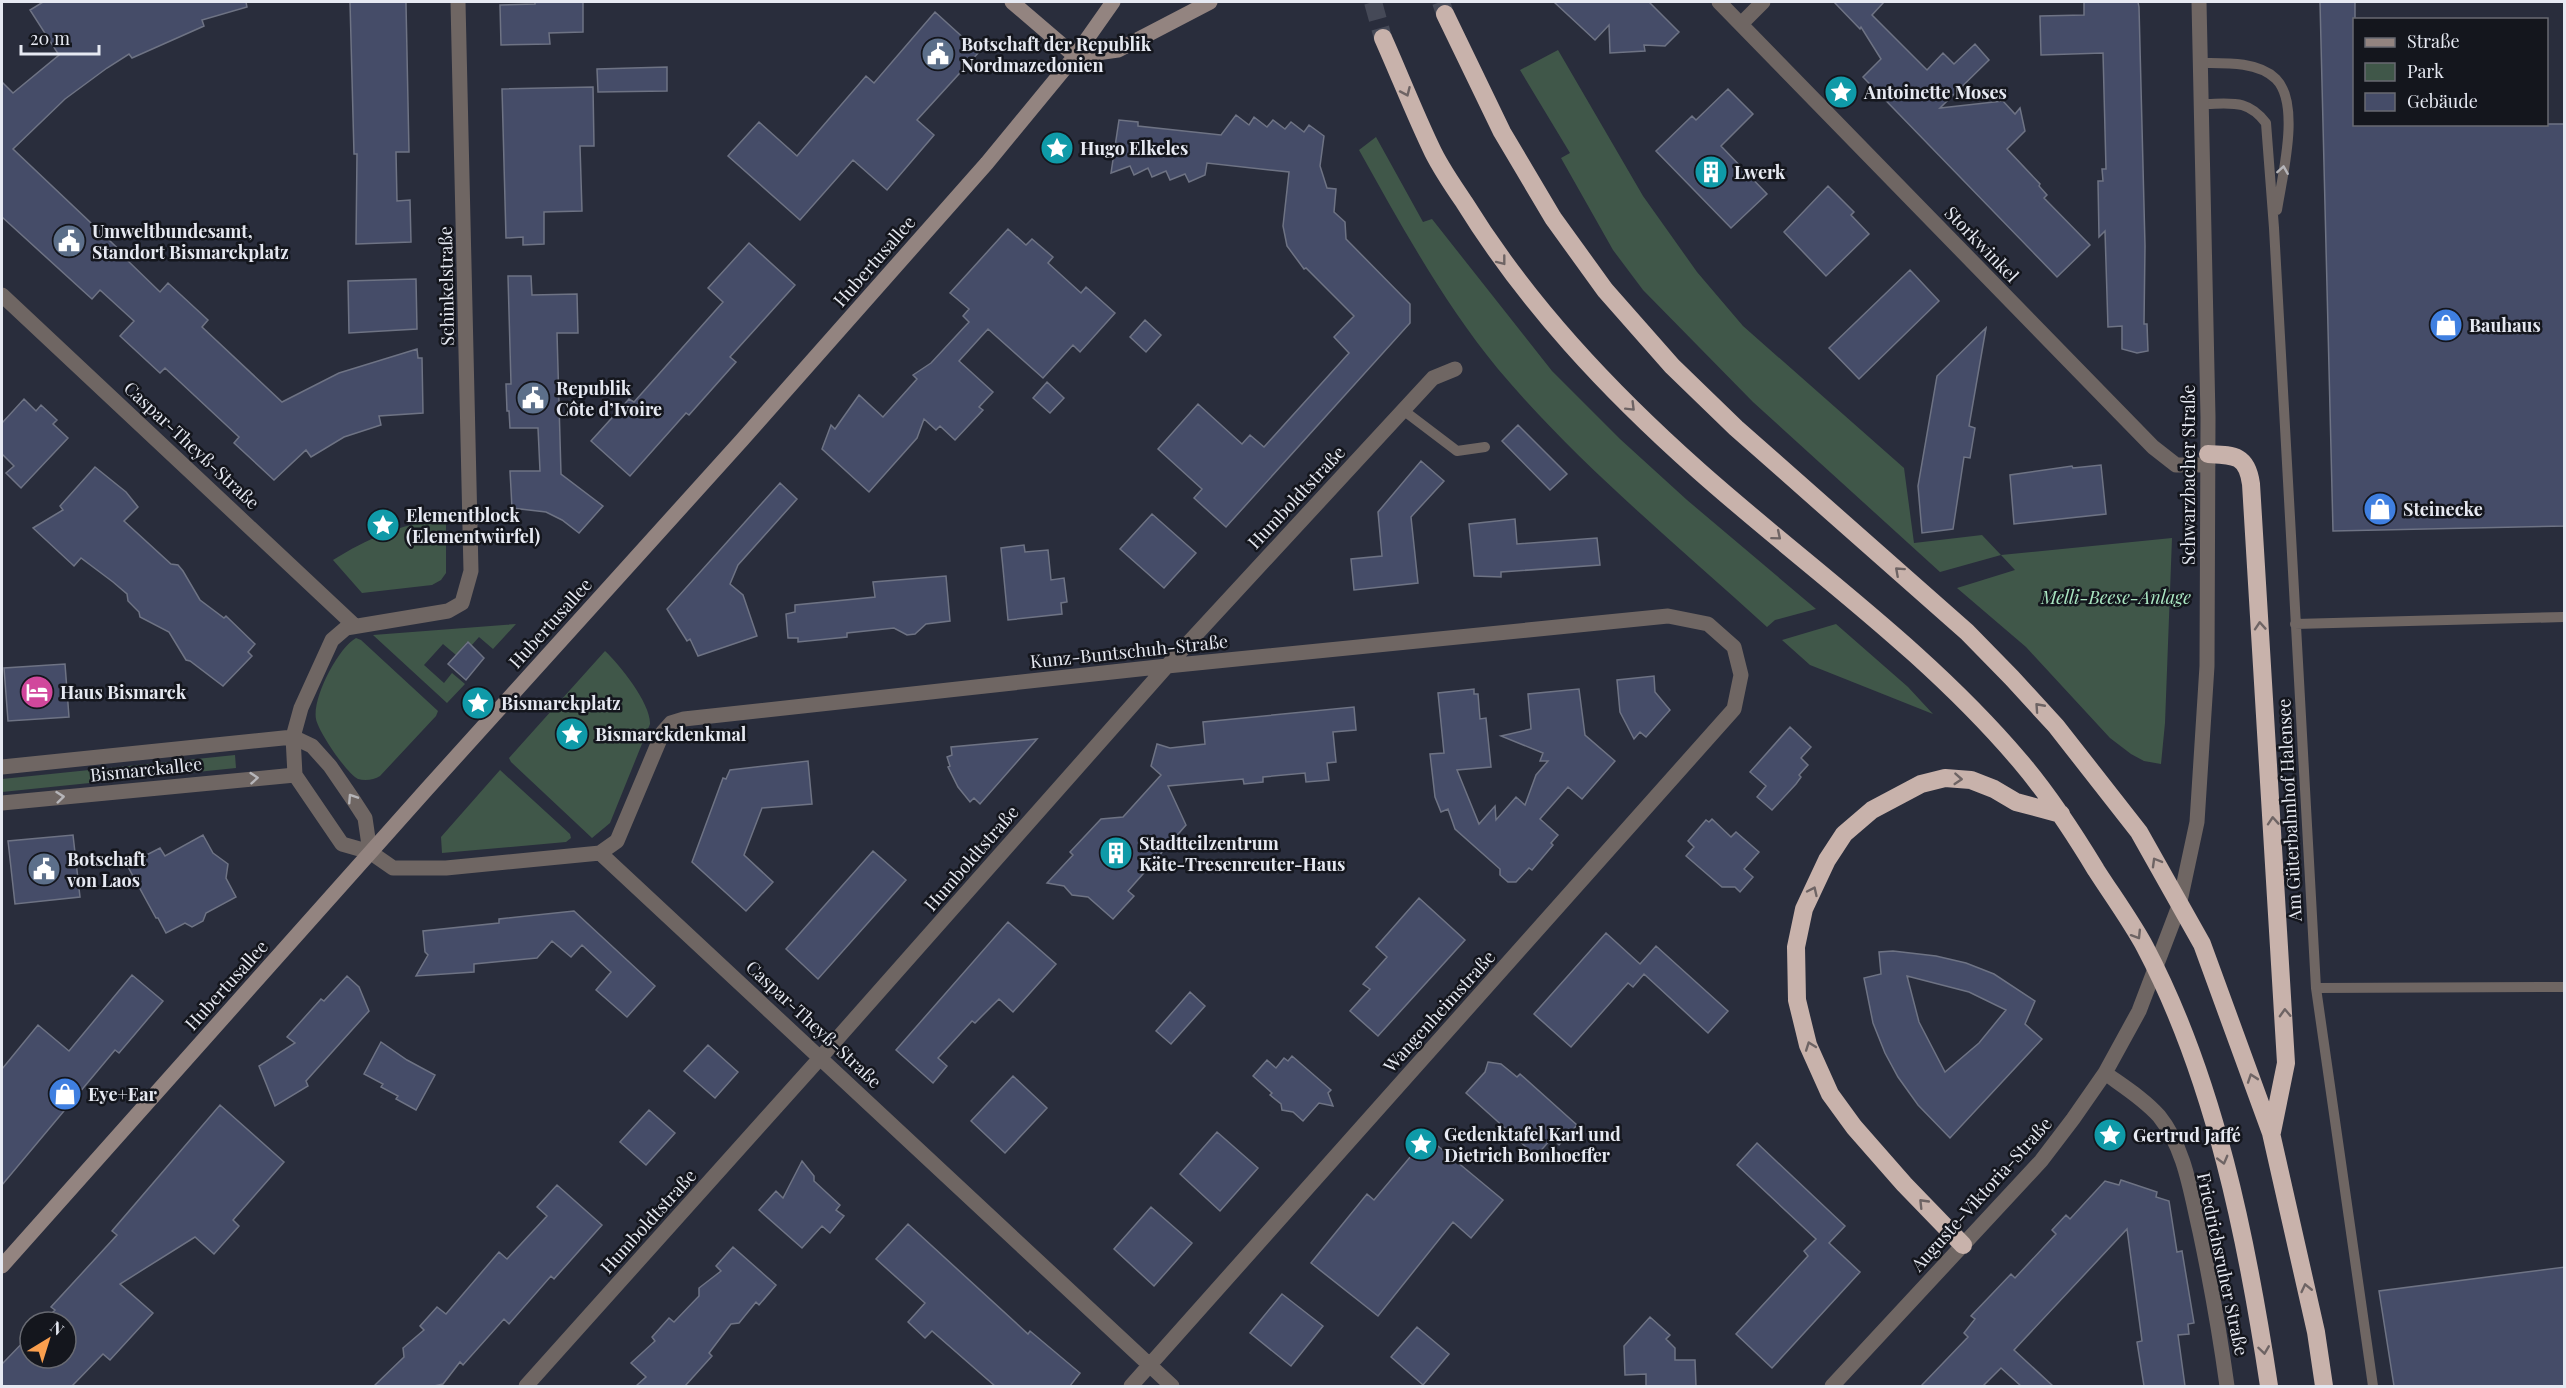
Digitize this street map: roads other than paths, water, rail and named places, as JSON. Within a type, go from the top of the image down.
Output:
[{"type":"highway","points":[[1445,14],[1514,151],[1552,218],[1605,290],[1672,366],[1736,428],[1925,595],[1997,663],[2056,726],[2139,832],[2202,944],[2271,1133],[2316,1332],[2324,1386]]},
{"type":"highway","points":[[1383,38],[1434,155],[1495,252],[1556,329],[1632,409],[1700,472],[1824,575],[1932,671],[2019,760],[2061,814],[2145,947],[2179,1024],[2206,1094],[2233,1197],[2262,1338],[2269,1386]]},
{"type":"highway","points":[[2208,460],[2235,455],[2246,465],[2251,484],[2286,1063],[2271,1133]]},
{"type":"highway","points":[[1963,1245],[1904,1184],[1854,1127],[1830,1094],[1808,1045],[1797,1000],[1796,946],[1804,909],[1827,860],[1844,834],[1872,810],[1921,784],[1945,778],[1971,780],[1994,789],[2016,802],[2061,814]]},
{"type":"main road","points":[[1012,2],[1075,56],[1118,50],[1210,2]]},
{"type":"main road","name":"Hubertusallee","points":[[2,1266],[370,852],[742,440],[1001,147],[1075,56],[1113,2]]},
{"type":"street","name":"Schinkelstraße","points":[[355,626],[448,611],[462,603],[471,571],[458,2]]},
{"type":"street","name":"Storkwinkel","points":[[1719,2],[2153,447],[2176,465],[2208,460]]},
{"type":"street","points":[[1741,24],[1763,2]]},
{"type":"street","name":"Schwarzbacher Straße","points":[[2139,1011],[2179,906],[2190,864],[2197,822],[2208,666],[2208,460],[2199,2]]},
{"type":"street","name":"Caspar-Theyß-Straße","points":[[2,295],[355,626]]},
{"type":"street","name":"Humboldtstraße","points":[[526,1386],[1167,666],[1433,378],[1455,369]]},
{"type":"street","name":"Kunz-Buntschuh-Straße","points":[[600,853],[617,841],[663,732],[676,721],[1167,666],[1668,616],[1708,624],[1734,646]]},
{"type":"street","points":[[355,626],[346,628],[332,640],[301,708],[292,737],[295,775],[342,844],[370,852],[393,868],[446,868],[600,853]]},
{"type":"street","name":"Wangenheimstraße","points":[[1131,1386],[1734,709],[1741,675],[1734,646]]},
{"type":"street","points":[[292,737],[312,746],[330,766],[354,801],[364,818],[370,852]]},
{"type":"street","name":"Bismarckallee","points":[[2,767],[292,737]]},
{"type":"street","name":"Bismarckallee","points":[[2,803],[295,775]]},
{"type":"street","name":"Caspar-Theyß-Straße","points":[[600,853],[1172,1386]]},
{"type":"street","name":"Auguste-Viktoria-Straße","points":[[1832,1386],[2041,1161],[2105,1073],[2139,1011]]},
{"type":"street","name":"Friedrichsruher Straße","points":[[2105,1073],[2139,1098],[2159,1117],[2180,1154],[2213,1294],[2227,1386]]},
{"type":"lane","name":"Am Güterbahnhof Halensee","points":[[2200,63],[2238,64],[2258,69],[2276,78],[2287,97],[2288,136],[2274,228]]},
{"type":"lane","name":"Am Güterbahnhof Halensee","points":[[2201,104],[2239,104],[2255,109],[2266,123],[2274,228],[2316,988],[2373,1386]]},
{"type":"lane","points":[[1403,410],[1457,452],[1485,447]]},
{"type":"lane","points":[[2295,624],[2565,617]]},
{"type":"lane","points":[[2316,988],[2565,987]]},
{"type":"tunnel","points":[[1373,2],[1383,38]]},
{"type":"tunnel","points":[[1441,2],[1445,14]]},
{"type":"place","name":"Botschaft der Republik Nordmazedonien","points":[[938,54]]},
{"type":"place","name":"Antoinette Moses","points":[[1841,92]]},
{"type":"place","name":"Hugo Elkeles","points":[[1057,148]]},
{"type":"place","name":"Lwerk","points":[[1711,172]]},
{"type":"place","name":"Umweltbundesamt, Standort Bismarckplatz","points":[[69,241]]},
{"type":"place","name":"Bauhaus","points":[[2446,325]]},
{"type":"place","name":"Republik Côte d’Ivoire","points":[[533,398]]},
{"type":"place","name":"Steinecke","points":[[2380,509]]},
{"type":"place","name":"Elementblock (Elementwürfel)","points":[[383,525]]},
{"type":"place","name":"Haus Bismarck","points":[[37,692]]},
{"type":"place","name":"Bismarckplatz","points":[[478,703]]},
{"type":"place","name":"Bismarckdenkmal","points":[[572,734]]},
{"type":"place","name":"Stadtteilzentrum Käte-Tresenreuter-Haus","points":[[1116,853]]},
{"type":"place","name":"Botschaft von Laos","points":[[44,869]]},
{"type":"place","name":"Eye+Ear","points":[[65,1094]]},
{"type":"place","name":"Gertrud Jaffé","points":[[2110,1135]]},
{"type":"place","name":"Gedenktafel Karl und Dietrich Bonhoeffer","points":[[1421,1144]]},
{"type":"park label","name":"Melli-Beese-Anlage","points":[[2116,597]]}]
